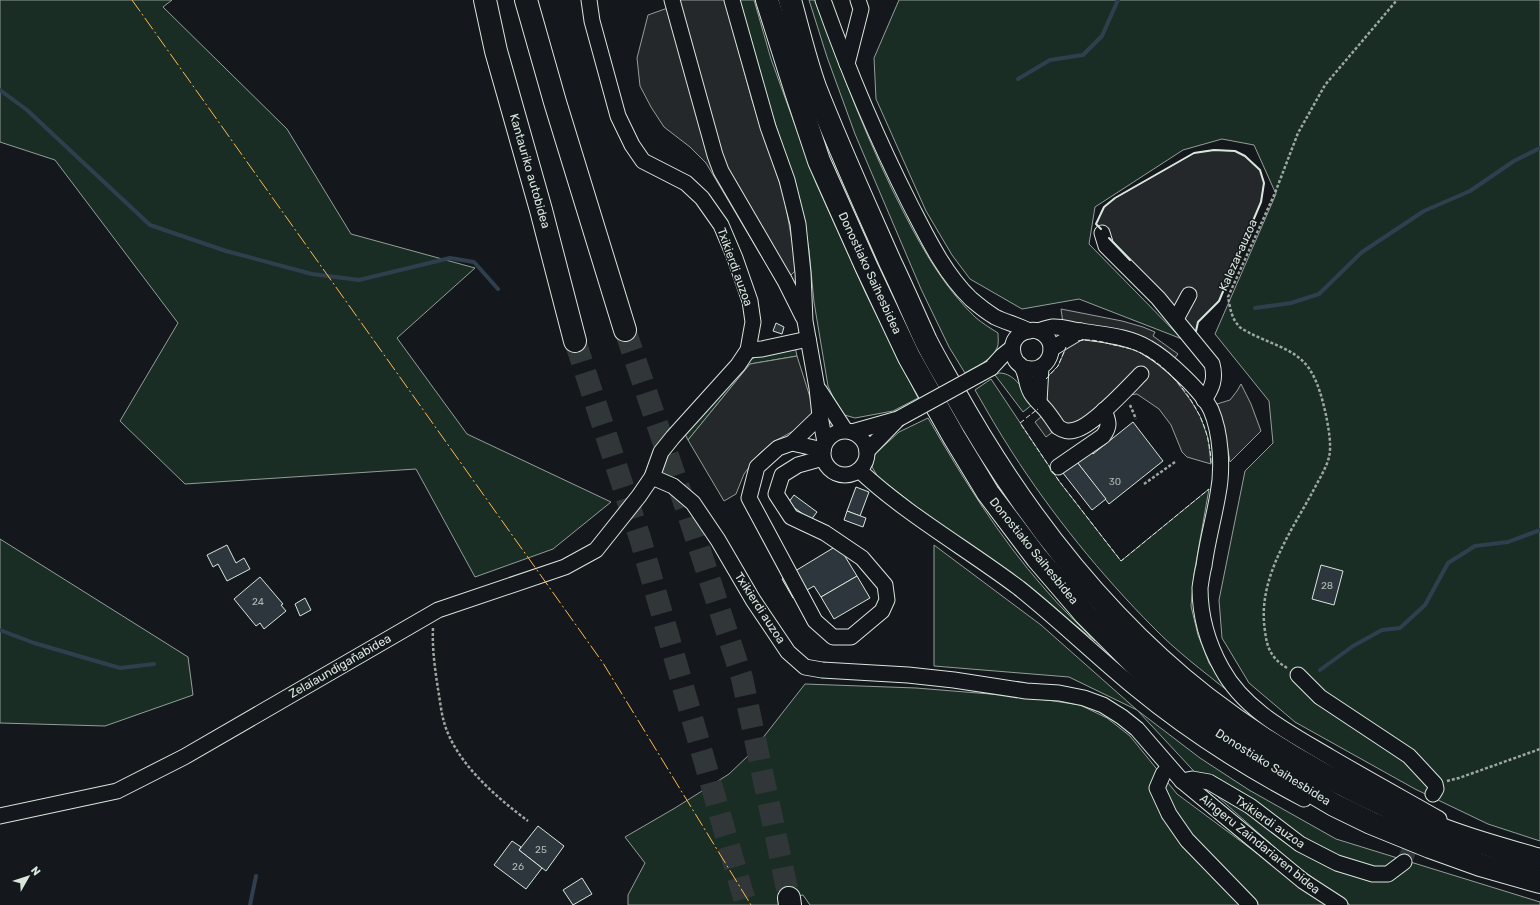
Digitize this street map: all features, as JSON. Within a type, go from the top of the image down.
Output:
[{"type":"highway","name":"Kantauriko autobidea","points":[[485,0],[496,50],[541,210],[575,341]]},
{"type":"highway","points":[[526,0],[555,102],[625,330]]},
{"type":"highway","name":"Donostiako Saihesbidea","points":[[767,0],[819,161],[866,266],[906,350],[954,437],[988,493],[1037,558],[1085,614],[1139,668],[1193,715],[1240,748],[1334,805],[1371,823],[1430,847],[1480,865],[1540,882]]},
{"type":"highway","name":"Donostiako Saihesbidea","points":[[790,0],[815,85],[882,242],[927,342],[971,423],[1006,479],[1052,542],[1098,597],[1153,652],[1206,698],[1253,732],[1300,762],[1385,806],[1440,829],[1540,860]]},
{"type":"street","name":"Txikierdi auzoa","points":[[589,0],[592,21],[618,116],[632,145],[643,161],[686,183],[702,198],[720,225],[750,301],[753,322],[748,350],[738,364],[661,452],[652,477],[673,486],[693,503],[718,540],[753,600],[788,652],[805,668],[908,675],[1059,693],[1084,698],[1103,705],[1137,729],[1182,781],[1192,779],[1209,782],[1250,806],[1300,844],[1337,863],[1373,874],[1388,874],[1404,862]]},
{"type":"street","points":[[672,0],[715,154],[725,167],[805,321]]},
{"type":"street","points":[[732,0],[768,127],[787,180],[798,224],[803,273],[805,321],[817,388],[827,466],[834,472],[851,474],[859,470],[865,461],[867,451],[864,441],[859,435],[848,431],[817,388]]},
{"type":"street","points":[[823,0],[847,64],[899,182],[938,258],[954,280],[971,299],[996,317],[1043,334],[1048,339],[1051,349],[1050,358],[1041,367],[1028,369],[1020,365],[991,368]]},
{"type":"street","points":[[847,64],[861,3]]},
{"type":"street","points":[[1102,233],[1106,246],[1158,298],[1212,364],[1214,372],[1212,389],[1204,400]]},
{"type":"street","points":[[1176,319],[1189,294]]},
{"type":"street","points":[[996,317],[1013,345],[1014,357],[1020,365],[1031,393],[1062,430],[1068,432],[1077,430],[1093,420],[1141,374]]},
{"type":"street","points":[[867,451],[898,420],[991,368],[1013,345],[1018,335],[1052,327],[1064,328],[1095,332],[1130,340],[1142,344],[1155,352],[1173,366],[1204,400],[1210,409],[1218,431],[1220,467],[1219,492],[1200,587],[1202,615],[1210,647],[1223,671],[1236,688],[1270,721],[1358,774],[1440,820],[1491,845]]},
{"type":"street","points":[[1051,349],[1081,331]]},
{"type":"street","points":[[748,350],[762,349],[808,339]]},
{"type":"street","points":[[1038,402],[1041,367]]},
{"type":"street","points":[[1190,384],[1213,381]]},
{"type":"street","points":[[1058,468],[1104,436],[1109,428],[1104,410]]},
{"type":"street","points":[[820,416],[792,443],[778,448],[758,467],[749,498],[815,621],[833,637],[852,637],[882,611],[887,600],[885,585],[862,558],[825,532],[791,517],[776,494],[782,475],[824,450],[831,435],[837,432],[898,420]]},
{"type":"street","points":[[792,443],[824,450]]},
{"type":"street","points":[[859,470],[880,490],[1018,588],[1135,689],[1183,726],[1237,761],[1335,815],[1430,847]]},
{"type":"street","name":"Zelaiaundigañabidea","points":[[0,816],[117,790],[184,757],[438,610],[565,567],[596,550],[639,496],[652,477]]},
{"type":"street","points":[[1298,675],[1320,697],[1409,756],[1434,789]]},
{"type":"street","points":[[1169,766],[1163,774],[1157,788],[1169,814],[1187,840],[1250,905]]},
{"type":"street","name":"Aingeru Zaindariaren bidea","points":[[1182,781],[1303,881],[1340,905]]},
{"type":"path","name":"Kalezar auzoa","points":[[1298,675],[1278,663],[1267,646],[1264,624],[1264,603],[1273,566],[1320,477],[1329,456],[1329,430],[1323,401],[1316,380],[1307,366],[1294,354],[1252,335],[1239,326],[1232,315],[1228,297],[1271,204],[1298,133],[1325,85],[1397,0]]},
{"type":"path","points":[[1129,403],[1136,419]]},
{"type":"path","points":[[1144,484],[1175,462]]},
{"type":"path","points":[[438,610],[433,625],[432,644],[444,723],[457,750],[477,776],[499,799],[528,821]]},
{"type":"path","points":[[1434,789],[1459,778],[1540,748]]},
{"type":"green space","points":[[0,0],[172,0],[163,7],[287,129],[351,234],[475,268],[397,338],[467,434],[611,502],[553,549],[475,577],[416,469],[185,484],[120,421],[178,323],[55,160],[0,142]]},
{"type":"green space","points":[[738,0],[754,0],[771,59],[816,183],[866,294],[918,398],[893,411],[855,418],[841,414],[828,386],[814,302],[809,250],[799,197],[753,55]]},
{"type":"green space","points":[[809,0],[815,0],[868,136],[892,189],[920,242],[936,269],[964,306],[975,317],[998,333],[998,345],[995,352],[983,363],[965,373],[949,347],[921,289],[855,134],[827,57]]},
{"type":"green space","points":[[899,0],[1540,0],[1540,841],[1488,824],[1415,789],[1295,722],[1249,683],[1222,638],[1219,600],[1245,471],[1273,443],[1269,401],[1215,334],[1276,194],[1254,145],[1222,139],[1183,150],[1095,207],[1089,244],[1182,339],[1079,299],[1022,309],[970,279],[952,255],[926,211],[876,99],[874,58]]},
{"type":"green space","points":[[795,347],[797,356],[750,364],[688,440],[684,432],[750,360],[761,354]]},
{"type":"green space","points":[[999,373],[1010,376],[1015,380],[1033,404],[1023,412],[995,375]]},
{"type":"green space","points":[[991,379],[1059,481],[1121,561],[1209,489],[1194,574],[1191,606],[1198,635],[1209,663],[1229,692],[1180,653],[1153,627],[1115,587],[1060,521],[1012,452],[975,390]]},
{"type":"green space","points":[[928,418],[954,462],[996,527],[1027,568],[1050,595],[1095,641],[1009,572],[935,521],[878,477],[872,467],[875,454],[899,432]]},
{"type":"green space","points":[[0,539],[188,657],[193,695],[105,726],[0,723]]},
{"type":"green space","points":[[934,545],[1041,625],[1137,710],[1069,677],[934,666]]},
{"type":"green space","points":[[805,684],[916,688],[1027,697],[1080,705],[1107,718],[1130,736],[1177,794],[1308,891],[1330,905],[810,905],[803,895],[784,898],[780,905],[628,905],[628,895],[645,863],[625,837],[729,774],[751,753]]},
{"type":"green space","points":[[1137,710],[1200,758],[1249,790],[1336,839],[1540,902],[1540,905],[1350,905],[1290,861],[1218,797]]},
{"type":"shaded area","points":[[679,0],[725,0],[752,100],[784,196],[797,269],[779,286],[706,163],[690,147],[664,127],[640,86],[637,58],[648,15],[679,4]]},
{"type":"shaded area","points":[[1214,150],[1235,151],[1245,156],[1260,170],[1264,183],[1261,202],[1219,301],[1198,322],[1196,331],[1096,224],[1104,207],[1115,198],[1194,153]]},
{"type":"shaded area","points":[[1061,309],[1122,321],[1143,327],[1155,332],[1153,336],[1178,354],[1174,359],[1063,323]]},
{"type":"shaded area","points":[[1083,340],[1102,342],[1136,350],[1167,371],[1191,401],[1200,416],[1208,438],[1211,464],[1187,457],[1182,452],[1171,425],[1159,409],[1137,394],[1130,395],[1106,415],[1054,431],[1046,437],[1035,422],[1042,416],[1050,404],[1043,392],[1046,378],[1058,366],[1066,348],[1073,342]]},
{"type":"shaded area","points":[[797,356],[815,413],[797,429],[773,442],[759,454],[744,474],[736,494],[724,501],[688,440],[750,364]]},
{"type":"shaded area","points":[[1241,384],[1251,404],[1261,431],[1230,462],[1225,432],[1217,404],[1230,400]]},
{"type":"building","points":[[776,323],[784,327],[782,334],[773,331]]},
{"type":"building","points":[[1133,422],[1163,461],[1109,504],[1077,462],[1091,451],[1093,454]]},
{"type":"building","points":[[1077,462],[1106,499],[1092,510],[1063,473]]},
{"type":"building","points":[[856,487],[869,492],[860,516],[847,511]]},
{"type":"building","points":[[794,495],[817,512],[811,520],[788,503]]},
{"type":"building","points":[[847,511],[866,518],[863,527],[844,520]]},
{"type":"building","points":[[227,545],[236,563],[244,558],[250,569],[227,581],[218,564],[213,567],[207,555]]},
{"type":"building","points":[[838,545],[857,576],[821,597],[814,586],[793,598],[782,579]]},
{"type":"building","points":[[1321,565],[1343,571],[1334,605],[1312,599]]},
{"type":"building","points":[[857,576],[870,598],[834,619],[821,597]]},
{"type":"building","points":[[260,577],[283,604],[281,605],[286,611],[264,629],[260,623],[256,626],[234,599]]},
{"type":"building","points":[[305,598],[311,610],[300,616],[295,604]]},
{"type":"building","points":[[538,826],[564,846],[546,871],[519,850]]},
{"type":"building","points":[[512,841],[521,847],[519,850],[542,868],[526,889],[494,865]]},
{"type":"building","points":[[582,878],[592,894],[573,905],[563,890]]},
{"type":"waterway","points":[[1018,79],[1050,60],[1083,55],[1102,36],[1118,0]]},
{"type":"waterway","points":[[0,90],[27,110],[150,225],[226,251],[312,274],[359,280],[450,258],[474,262],[498,289]]},
{"type":"waterway","points":[[1255,308],[1291,303],[1319,294],[1362,252],[1424,211],[1470,191],[1514,161],[1540,148]]},
{"type":"waterway","points":[[1320,670],[1353,646],[1382,630],[1400,628],[1425,605],[1448,563],[1475,546],[1508,542],[1540,530]]},
{"type":"waterway","points":[[0,630],[34,643],[120,668],[154,664]]},
{"type":"waterway","points":[[250,905],[256,876]]},
{"type":"tunnel","points":[[625,330],[742,678],[789,898]]},
{"type":"tunnel","points":[[575,341],[640,538],[746,905]]},
{"type":"tunnel","points":[[1404,862],[1433,794]]},
{"type":"fence","points":[[1078,341],[1096,341],[1133,349],[1165,369],[1184,391],[1199,415],[1205,428],[1208,440],[1211,464]]},
{"type":"fence","points":[[1046,379],[1058,366],[1066,347]]},
{"type":"fence","points":[[1026,418],[1038,409]]},
{"type":"fence","points":[[1024,420],[1020,423],[1059,481],[1121,561],[1209,489]]},
{"type":"wall","points":[[1101,229],[1096,224],[1104,207],[1115,198],[1194,153],[1214,150],[1235,151],[1245,156],[1260,170],[1264,183],[1261,202],[1219,301],[1198,322],[1196,331]]},
{"type":"wall","points":[[1109,238],[1130,260]]},
{"type":"power","points":[[132,0],[603,663],[751,905]]}]
